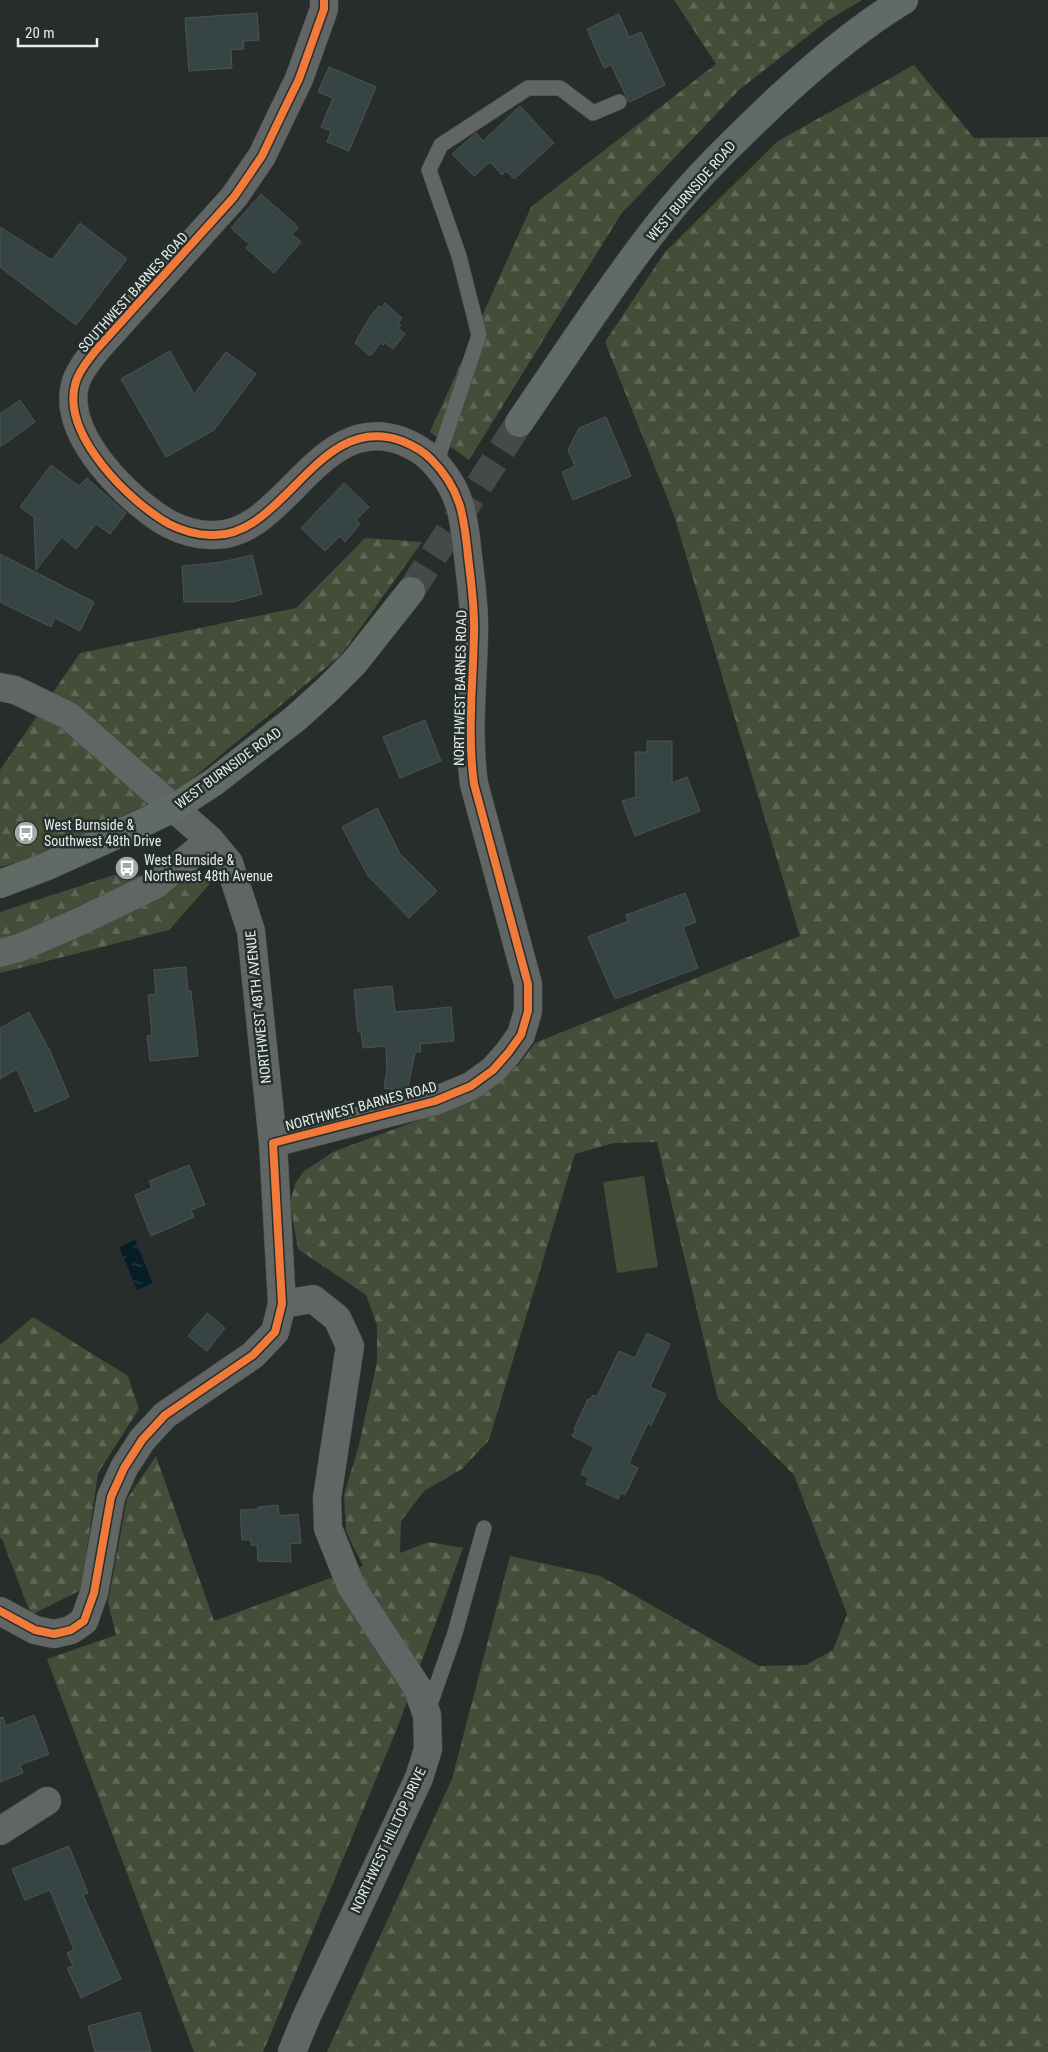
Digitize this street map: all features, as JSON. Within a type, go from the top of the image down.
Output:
[{"type":"main road","name":"WEST BURNSIDE ROAD","points":[[519,423],[595,311],[660,224],[699,177],[741,133],[802,76],[879,15],[904,0]]},
{"type":"main road","name":"WEST BURNSIDE ROAD","points":[[0,884],[45,868],[174,808],[214,782],[296,718],[354,663],[411,591]]},
{"type":"street","name":"SOUTHWEST BARNES ROAD","points":[[324,0],[324,9],[299,79],[262,156],[234,197],[97,349],[83,368],[74,385],[74,405],[77,422],[83,438],[98,460],[125,491],[169,524],[189,532],[212,536],[246,526],[263,516],[331,452],[354,441],[381,437],[412,445],[430,457],[454,487],[464,517]]},
{"type":"street","name":"NORTHWEST BARNES ROAD","points":[[0,1611],[36,1630],[54,1634],[71,1630],[84,1621],[94,1593],[111,1498],[124,1468],[142,1440],[165,1415],[252,1355],[275,1332],[282,1304],[273,1143],[435,1100],[471,1086],[493,1070],[521,1035],[528,1011],[528,984],[474,784],[470,761],[474,603],[464,517]]},
{"type":"street","name":"NORTHWEST 48TH AVENUE","points":[[0,687],[15,690],[69,716],[210,840],[229,863],[251,931],[273,1143]]},
{"type":"street","points":[[0,953],[19,948],[70,926],[155,885],[210,840]]},
{"type":"street","name":"NORTHWEST HILLTOP DRIVE","points":[[282,1304],[313,1299],[337,1318],[350,1346],[327,1498],[328,1528],[351,1586],[417,1687],[427,1715],[428,1749],[419,1778],[305,2020],[292,2052]]},
{"type":"street","points":[[0,1831],[47,1801]]},
{"type":"lane","points":[[436,464],[479,336],[459,256],[429,170],[441,145],[528,88],[560,88],[593,113],[619,102]]},
{"type":"lane","points":[[427,1715],[454,1632],[484,1528]]},
{"type":"green space","points":[[674,0],[862,0],[827,21],[739,90],[621,214],[469,460],[430,432],[531,207],[716,64]]},
{"type":"green space","points":[[914,65],[974,138],[1048,137],[1048,2052],[327,2052],[452,1779],[510,1556],[600,1576],[759,1666],[806,1665],[833,1650],[847,1614],[794,1475],[718,1399],[657,1142],[614,1143],[575,1154],[489,1440],[462,1469],[424,1491],[401,1521],[400,1553],[429,1542],[463,1548],[398,1726],[263,2052],[194,2052],[47,1659],[116,1635],[108,1602],[127,1499],[156,1456],[214,1621],[363,1566],[346,1531],[344,1495],[359,1445],[377,1362],[377,1325],[366,1295],[298,1249],[290,1203],[295,1184],[303,1172],[333,1152],[424,1118],[497,1083],[519,1064],[535,1043],[800,936],[674,515],[605,342],[665,252],[778,141]]},
{"type":"green space","points":[[365,538],[422,542],[341,655],[180,789],[37,857],[0,867],[0,770],[80,653],[296,608]]},
{"type":"green space","points":[[114,875],[215,878],[169,930],[0,973],[0,912]]},
{"type":"green space","points":[[644,1176],[658,1267],[617,1273],[603,1182]]},
{"type":"green space","points":[[33,1317],[128,1376],[139,1409],[98,1473],[81,1590],[31,1615],[0,1538],[0,1345]]},
{"type":"water","points":[[135,1240],[153,1283],[137,1290],[119,1247]]},
{"type":"building","points":[[257,13],[259,40],[243,41],[244,49],[231,50],[232,68],[189,71],[185,18]]},
{"type":"building","points":[[619,14],[629,37],[641,32],[665,85],[629,102],[611,65],[604,68],[587,29]]},
{"type":"building","points":[[329,67],[376,87],[349,151],[327,142],[331,131],[321,127],[333,98],[318,92]]},
{"type":"building","points":[[520,106],[554,143],[514,179],[506,171],[502,175],[490,162],[474,176],[452,154],[476,133],[483,141]]},
{"type":"building","points":[[261,194],[294,223],[298,228],[292,234],[301,242],[274,273],[246,248],[249,244],[231,228]]},
{"type":"building","points":[[80,223],[127,259],[76,325],[0,267],[0,227],[52,260]]},
{"type":"building","points":[[385,303],[402,318],[398,323],[401,325],[398,328],[405,334],[393,349],[385,343],[383,345],[381,343],[370,356],[355,343],[370,317],[379,306],[381,308]]},
{"type":"building","points":[[170,351],[194,394],[226,352],[256,374],[214,430],[166,457],[121,379]]},
{"type":"building","points":[[20,400],[35,422],[0,447],[0,414]]},
{"type":"building","points":[[606,417],[631,476],[573,500],[562,472],[575,466],[568,450],[579,428]]},
{"type":"building","points":[[51,465],[79,486],[87,478],[126,513],[110,534],[96,524],[76,549],[62,537],[36,570],[34,517],[20,507]]},
{"type":"building","points":[[344,483],[369,507],[356,520],[360,524],[345,542],[340,536],[325,551],[301,528]]},
{"type":"building","points":[[0,554],[94,602],[80,631],[55,618],[51,627],[0,602]]},
{"type":"building","points":[[252,555],[262,594],[233,602],[184,602],[182,566],[222,562]]},
{"type":"building","points":[[425,720],[441,761],[400,778],[383,737]]},
{"type":"building","points":[[647,741],[672,741],[672,783],[687,777],[700,811],[635,836],[622,801],[636,797],[635,752],[647,752]]},
{"type":"building","points":[[377,808],[400,854],[437,891],[409,918],[368,876],[342,827]]},
{"type":"building","points":[[685,893],[696,922],[683,927],[698,968],[615,999],[588,937],[628,921],[626,915]]},
{"type":"building","points":[[186,967],[188,991],[191,991],[198,1056],[150,1061],[147,1036],[152,1035],[148,995],[156,994],[154,970]]},
{"type":"building","points":[[392,986],[395,1012],[451,1007],[454,1041],[420,1044],[421,1052],[415,1052],[407,1092],[384,1088],[387,1069],[386,1046],[363,1048],[361,1032],[358,1032],[354,990]]},
{"type":"building","points":[[29,1012],[50,1051],[69,1097],[35,1112],[17,1069],[0,1079],[0,1028]]},
{"type":"building","points":[[189,1165],[205,1205],[191,1210],[194,1217],[151,1236],[135,1195],[152,1188],[149,1181]]},
{"type":"building","points":[[207,1313],[225,1328],[207,1351],[188,1336]]},
{"type":"building","points":[[647,1333],[670,1344],[650,1387],[666,1394],[651,1425],[648,1423],[629,1463],[638,1468],[625,1495],[621,1493],[618,1499],[586,1484],[589,1478],[581,1474],[594,1447],[572,1436],[588,1399],[590,1400],[593,1395],[597,1397],[619,1351],[635,1358]]},
{"type":"building","points":[[278,1505],[279,1516],[298,1514],[301,1543],[290,1544],[291,1562],[258,1561],[257,1545],[251,1545],[251,1540],[242,1540],[240,1510]]},
{"type":"building","points":[[34,1715],[49,1754],[20,1765],[23,1773],[0,1782],[0,1718],[3,1717],[6,1726]]},
{"type":"building","points":[[69,1846],[88,1893],[83,1895],[121,1979],[81,1998],[67,1968],[73,1966],[67,1953],[74,1950],[50,1890],[25,1900],[12,1869]]},
{"type":"building","points":[[140,2012],[151,2052],[95,2052],[88,2026]]},
{"type":"tunnel","points":[[411,591],[519,423]]},
{"type":"cycle path","points":[[0,1611],[35,1630],[54,1634],[71,1630],[84,1621],[94,1593],[111,1497],[124,1468],[142,1440],[165,1415],[253,1355],[275,1332],[282,1304],[273,1143],[435,1101],[471,1086],[493,1070],[508,1053],[521,1035],[528,1011],[528,984],[474,784],[471,746],[474,624],[471,585],[459,504],[455,492],[441,470],[428,456],[410,444],[372,436],[347,443],[324,458],[260,518],[237,531],[211,535],[200,534],[169,524],[153,514],[119,484],[102,465],[89,446],[79,425],[74,405],[76,380],[87,361],[234,197],[262,156],[299,79],[324,9],[324,0]]},
{"type":"place","name":"West Burnside & Southwest 48th Drive","points":[[26,833]]},
{"type":"place","name":"West Burnside & Northwest 48th Avenue","points":[[127,868]]}]
